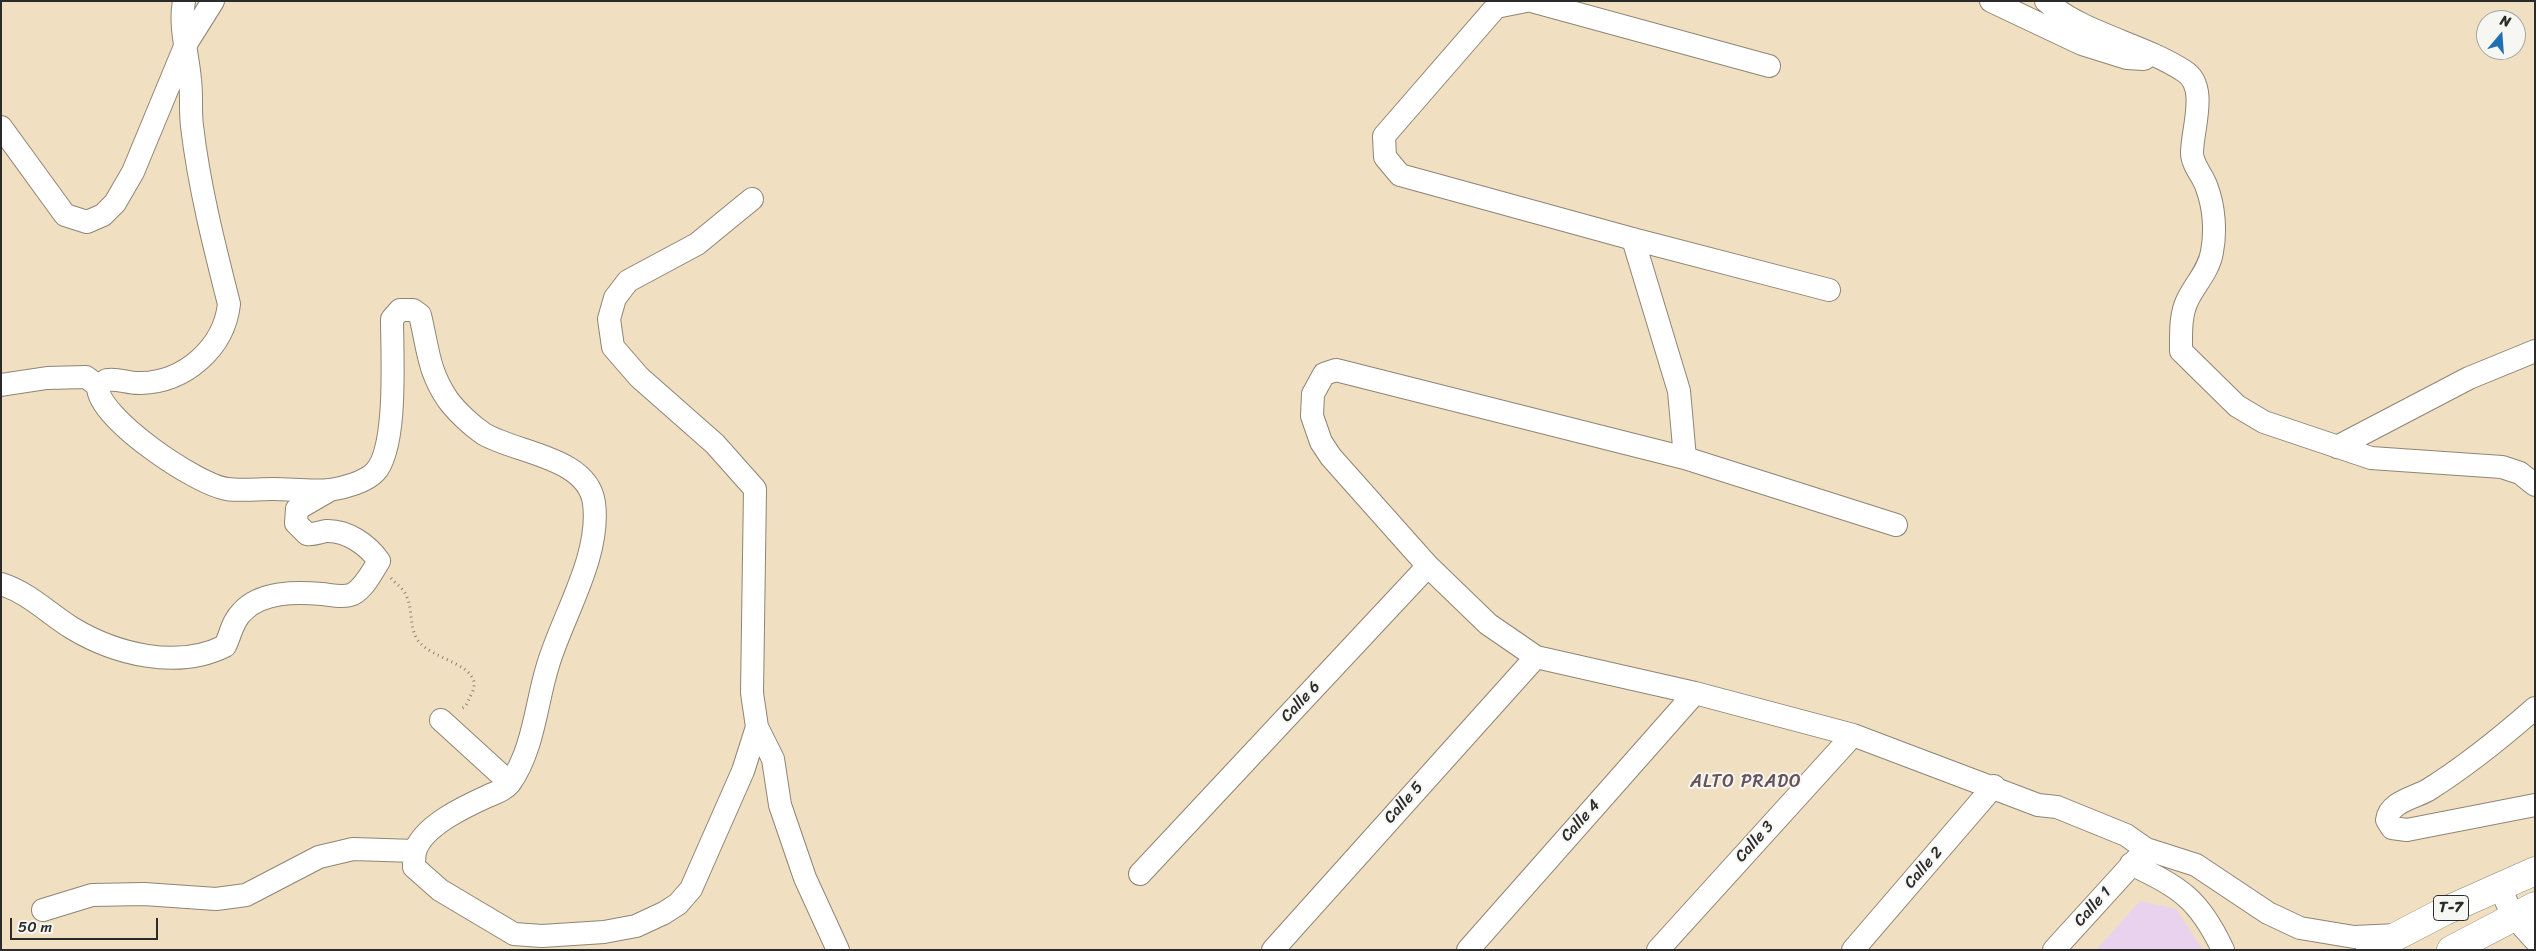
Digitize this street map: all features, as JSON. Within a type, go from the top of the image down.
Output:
[{"type":"highway","name":"T-7","points":[[2370,950],[2445,911],[2535,871]]},
{"type":"highway","name":"T-7","points":[[2451,950],[2524,911]]},
{"type":"street","points":[[98,386],[107,380],[142,383],[168,379],[183,373],[218,340],[228,315],[229,304],[204,201],[192,125],[191,85],[183,30],[184,1]]},
{"type":"street","points":[[1,127],[66,215],[87,222],[103,215],[115,203],[133,172],[186,44],[213,1]]},
{"type":"street","points":[[1526,1],[1496,7],[1384,136],[1385,157],[1400,175],[1633,240],[1829,290]]},
{"type":"street","points":[[1530,1],[1769,66]]},
{"type":"street","points":[[1992,1],[2082,44],[2127,58],[2163,60]]},
{"type":"street","points":[[2046,1],[2059,13],[2185,71],[2194,83],[2198,104],[2194,120],[2192,156],[2207,187],[2214,220],[2212,253],[2202,279],[2187,300],[2181,325],[2181,351],[2237,406],[2264,422],[2371,458],[2502,467],[2520,473],[2535,485]]},
{"type":"street","points":[[752,199],[697,244],[628,281],[615,298],[609,319],[613,347],[639,376],[715,444],[755,489],[752,693],[757,727],[773,759],[780,805],[805,878],[829,934],[838,950]]},
{"type":"street","points":[[1633,240],[1679,391],[1685,458]]},
{"type":"street","points":[[1,584],[31,598],[73,628],[115,649],[176,658],[210,652],[225,646],[230,628],[242,612],[262,600],[292,594],[350,595],[366,581],[379,561],[374,554],[352,538],[334,531],[307,534],[296,523],[298,509],[330,490],[352,484],[376,472],[385,455],[391,424],[392,319],[400,310],[413,310],[420,315],[426,352],[434,376],[449,402],[484,434],[558,461],[583,480],[594,501],[595,529],[583,571],[548,664],[526,751],[510,782],[500,792],[455,810],[431,831],[415,851],[414,867],[440,890],[514,934],[542,936],[604,932],[636,926],[678,904],[691,890],[743,771],[757,727]]},
{"type":"street","points":[[2336,447],[2469,378],[2535,351]]},
{"type":"street","points":[[1896,526],[1685,458],[1349,372],[1336,370],[1324,374],[1313,394],[1314,428],[1320,442],[1331,457],[1428,566],[1488,624],[1536,657],[1695,693],[1853,735],[1994,786],[2038,805],[2057,807],[2126,834],[2139,857],[2194,901],[2209,920],[2223,950]]},
{"type":"street","points":[[1,384],[47,378],[86,378],[98,386]]},
{"type":"street","points":[[98,386],[98,394],[102,403],[140,440],[180,468],[226,489],[330,490]]},
{"type":"street","name":"Calle 6","points":[[1140,874],[1428,566]]},
{"type":"street","name":"Calle 5","points":[[1273,950],[1536,657]]},
{"type":"street","name":"Calle 4","points":[[1468,950],[1695,693]]},
{"type":"street","points":[[2535,708],[2462,768],[2427,790],[2395,805],[2390,810],[2388,820],[2392,828],[2407,830],[2535,805]]},
{"type":"street","points":[[447,725],[510,782]]},
{"type":"street","name":"Calle 3","points":[[1658,950],[1853,735]]},
{"type":"street","name":"Calle 2","points":[[1853,950],[1994,786]]},
{"type":"street","points":[[43,910],[92,895],[144,894],[216,899],[246,895],[319,857],[353,849],[415,851]]},
{"type":"street","points":[[2139,857],[2196,865],[2268,913],[2300,928],[2354,937],[2399,934]]},
{"type":"street","name":"Calle 1","points":[[2054,950],[2139,857]]},
{"type":"street","points":[[2500,888],[2524,911],[2535,940]]},
{"type":"path","points":[[379,561],[406,594],[413,629],[421,644],[437,656],[465,668],[474,680],[474,688],[468,704],[458,711],[447,725]]},
{"type":"shaded area","points":[[2140,901],[2176,909],[2203,950],[2096,950]]},
{"type":"district","name":"ALTO PRADO","points":[[1746,782]]}]
